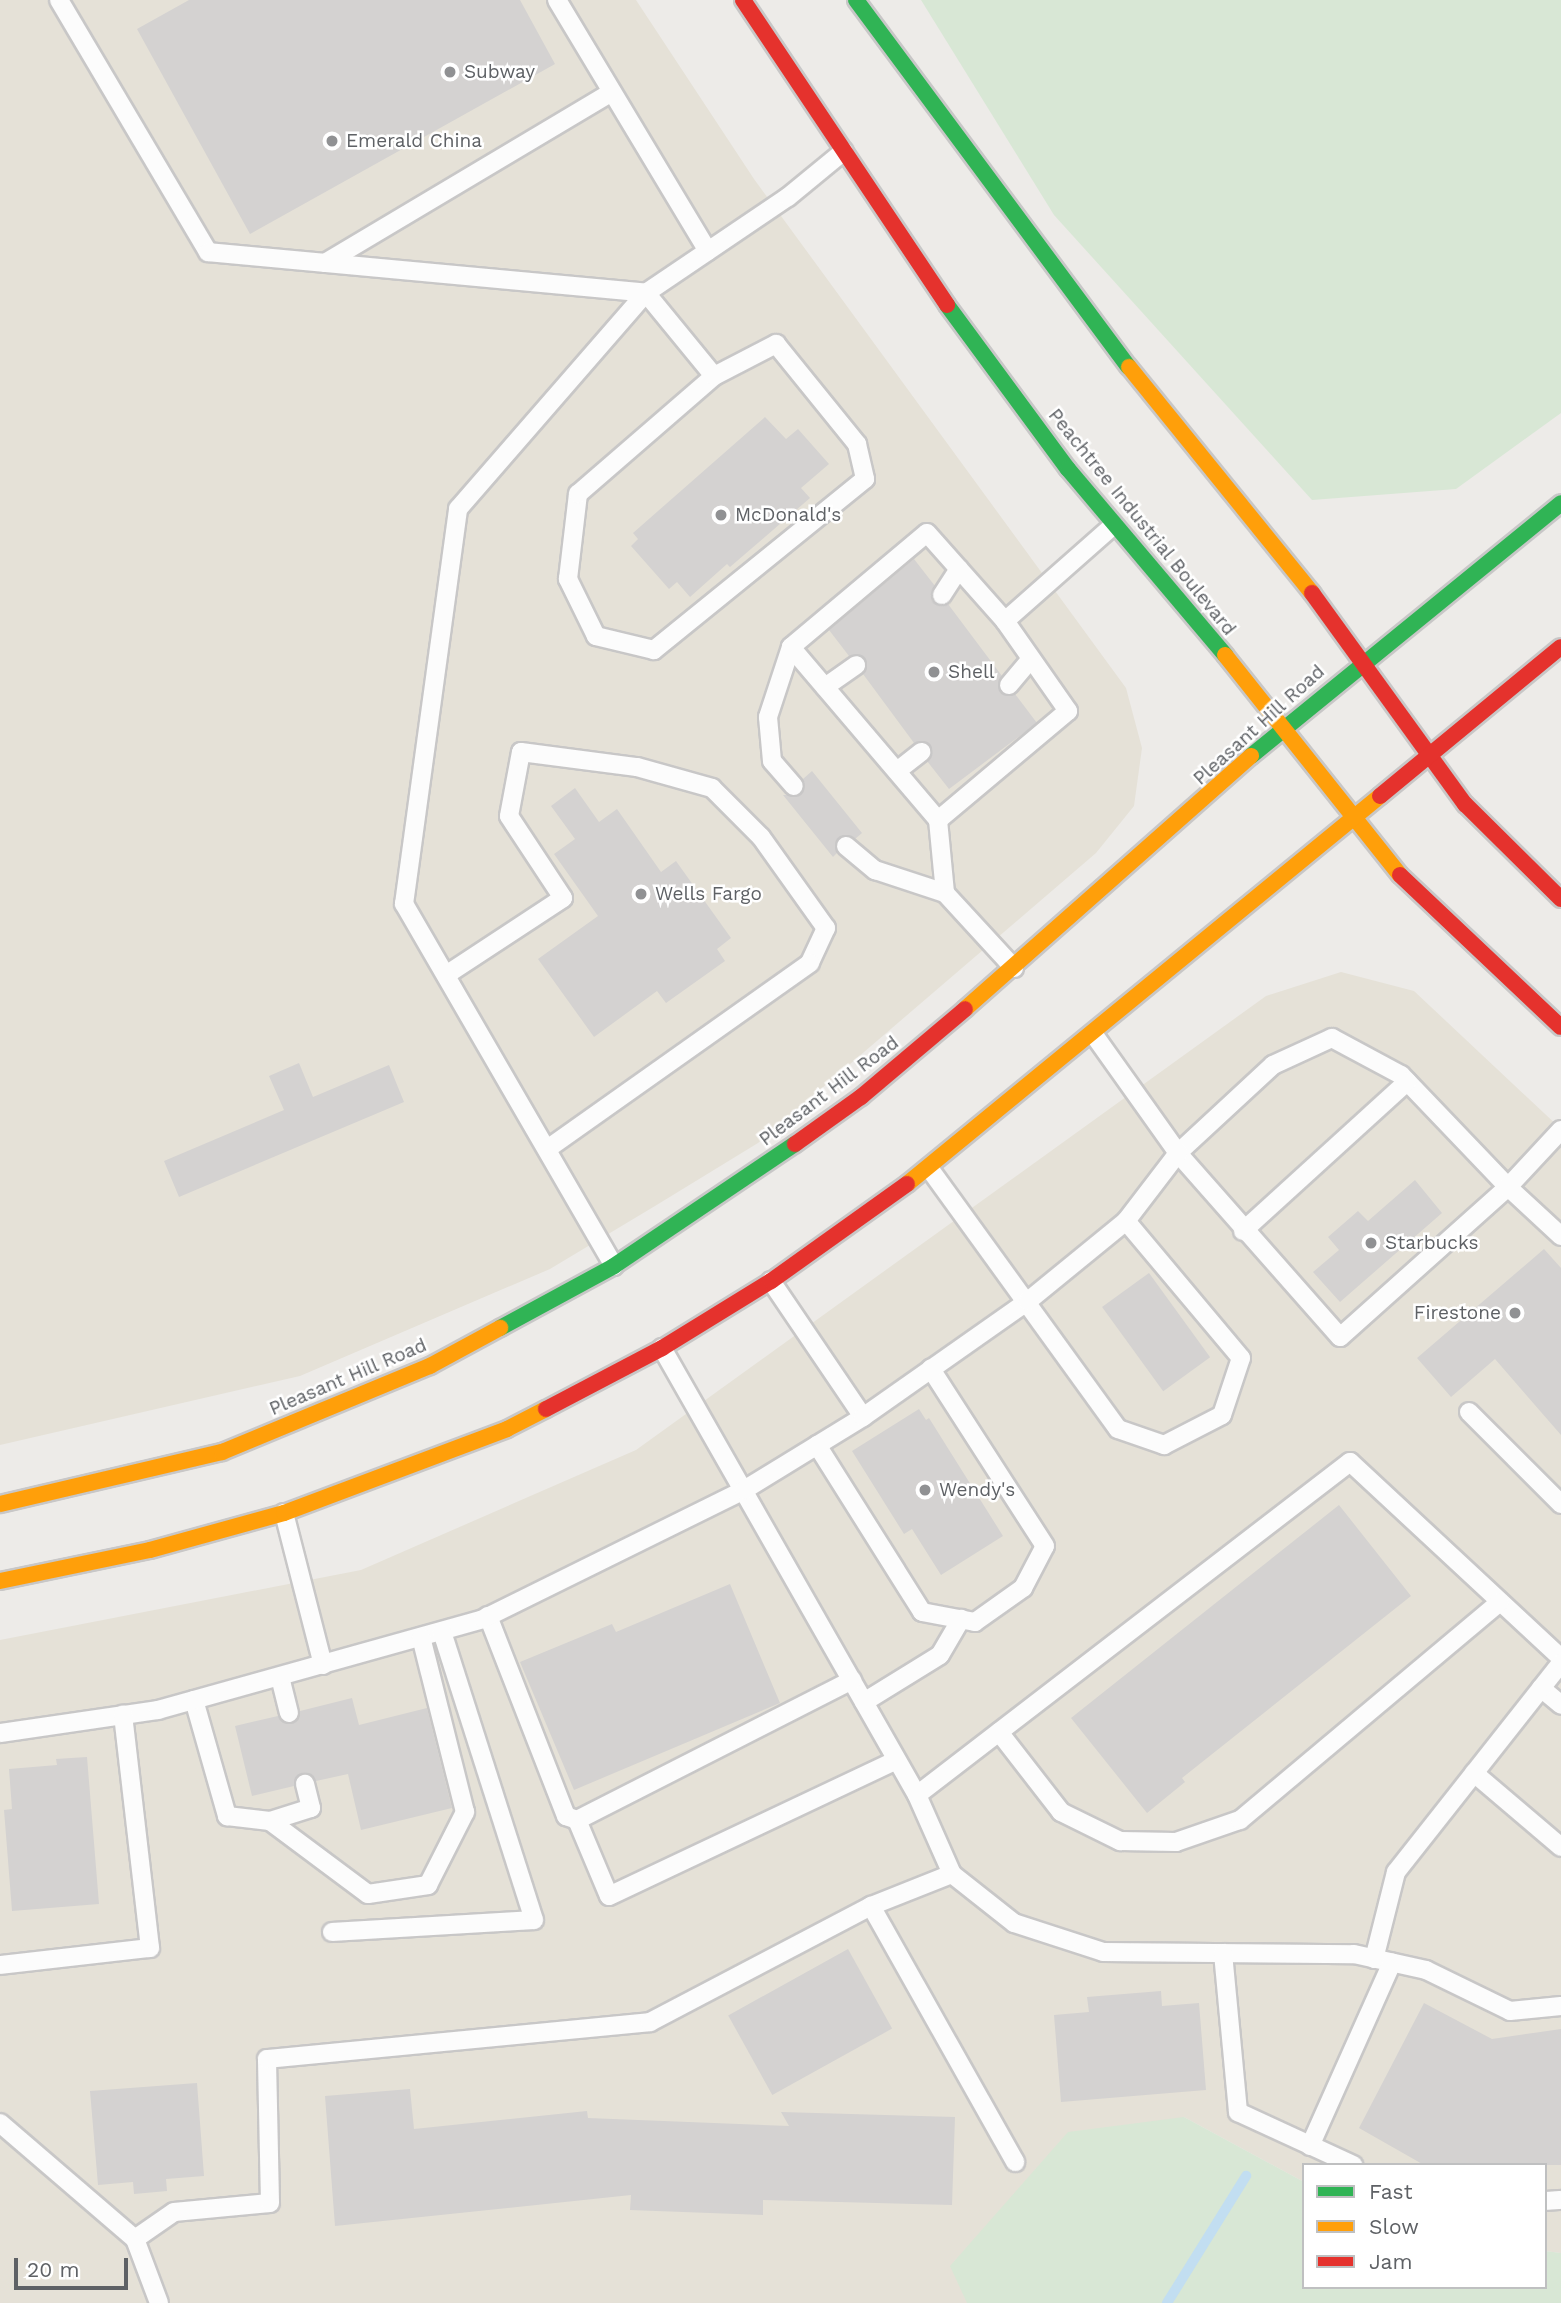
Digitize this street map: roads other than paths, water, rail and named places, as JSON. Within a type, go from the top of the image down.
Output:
[{"type":"highway","name":"Peachtree Industrial Boulevard","points":[[743,0],[1015,399],[1114,525],[1282,729],[1352,820],[1402,877],[1561,1027]]},
{"type":"highway","points":[[856,0],[1123,362],[1317,599],[1428,757],[1465,804],[1561,899]]},
{"type":"highway","name":"Pleasant Hill Road","points":[[0,1504],[222,1452],[430,1366],[614,1266],[710,1205],[861,1097],[1014,968],[1282,729],[1561,503]]},
{"type":"highway","points":[[0,1581],[150,1550],[284,1513],[507,1429],[662,1348],[771,1280],[929,1168],[1095,1036],[1561,647]]},
{"type":"lane","points":[[557,0],[708,251]]},
{"type":"lane","points":[[65,2],[208,252],[646,293],[715,376]]},
{"type":"lane","points":[[325,263],[612,92]]},
{"type":"lane","points":[[614,1266],[404,904],[458,509],[646,293],[788,197],[844,150]]},
{"type":"lane","points":[[776,344],[857,444],[865,479],[654,650],[596,636],[568,579],[578,494],[715,376],[776,344]]},
{"type":"lane","points":[[1005,621],[1114,525]]},
{"type":"lane","points":[[794,786],[772,761],[768,717],[791,647],[927,533],[1005,621],[1068,711],[938,820]]},
{"type":"lane","points":[[942,595],[959,569]]},
{"type":"lane","points":[[791,647],[938,820],[946,893]]},
{"type":"lane","points":[[1009,685],[1031,659]]},
{"type":"lane","points":[[825,687],[856,665]]},
{"type":"lane","points":[[446,975],[563,898],[509,816],[521,752],[637,767],[712,788],[761,837],[826,928],[810,963],[547,1149]]},
{"type":"lane","points":[[897,771],[921,752]]},
{"type":"lane","points":[[846,846],[875,870],[946,893],[1014,968]]},
{"type":"lane","points":[[1095,1036],[1178,1153],[1243,1231],[1340,1337],[1508,1187],[1561,1130]]},
{"type":"lane","points":[[0,1732],[123,1715],[194,1700],[442,1631],[488,1616],[744,1490],[863,1417],[1028,1301],[1126,1221],[1178,1153],[1273,1065],[1332,1038],[1407,1082],[1508,1187],[1561,1236]]},
{"type":"lane","points":[[1243,1231],[1407,1082]]},
{"type":"lane","points":[[929,1168],[1028,1301],[1118,1429],[1164,1445],[1222,1415],[1241,1358],[1126,1221]]},
{"type":"lane","points":[[771,1280],[863,1417]]},
{"type":"lane","points":[[662,1348],[917,1795],[952,1874],[1014,1923],[1103,1952],[1354,1954],[1426,1970],[1510,2011],[1561,2006]]},
{"type":"lane","points":[[817,1445],[922,1612],[975,1622],[1023,1588],[1045,1546],[930,1370]]},
{"type":"lane","points":[[1469,1412],[1561,1504]]},
{"type":"lane","points":[[917,1795],[1350,1462],[1561,1661],[1396,1872],[1383,1961],[1310,2146]]},
{"type":"lane","points":[[284,1513],[323,1665]]},
{"type":"lane","points":[[999,1731],[1061,1812],[1120,1841],[1176,1842],[1240,1820],[1500,1602]]},
{"type":"lane","points":[[488,1616],[566,1816],[577,1820],[852,1681]]},
{"type":"lane","points":[[864,1702],[940,1655],[961,1619]]},
{"type":"lane","points":[[332,1932],[534,1920],[442,1631]]},
{"type":"lane","points":[[270,1821],[368,1894],[428,1885],[466,1812],[421,1637]]},
{"type":"lane","points":[[280,1677],[289,1713]]},
{"type":"lane","points":[[1541,1688],[1561,1705]]},
{"type":"lane","points":[[194,1700],[227,1816],[270,1821],[311,1808],[305,1783]]},
{"type":"lane","points":[[0,1965],[150,1948],[123,1715]]},
{"type":"lane","points":[[577,1820],[609,1896],[897,1760]]},
{"type":"lane","points":[[1474,1773],[1561,1847]]},
{"type":"lane","points":[[135,2239],[174,2212],[270,2203],[267,2059],[650,2022],[871,1906],[952,1874]]},
{"type":"lane","points":[[871,1906],[1014,2162]]},
{"type":"lane","points":[[1223,1953],[1238,2112],[1348,2163]]},
{"type":"lane","points":[[0,2123],[135,2239],[159,2303]]},
{"type":"waterway","points":[[1167,2303],[1246,2176]]},
{"type":"place","name":"Subway","points":[[450,72]]},
{"type":"place","name":"Emerald China","points":[[332,141]]},
{"type":"place","name":"McDonald's","points":[[721,515]]},
{"type":"place","name":"Shell","points":[[934,672]]},
{"type":"place","name":"Wells Fargo","points":[[641,894]]},
{"type":"place","name":"Starbucks","points":[[1371,1243]]},
{"type":"place","name":"Firestone","points":[[1515,1313]]},
{"type":"place","name":"Wendy's","points":[[925,1490]]}]
